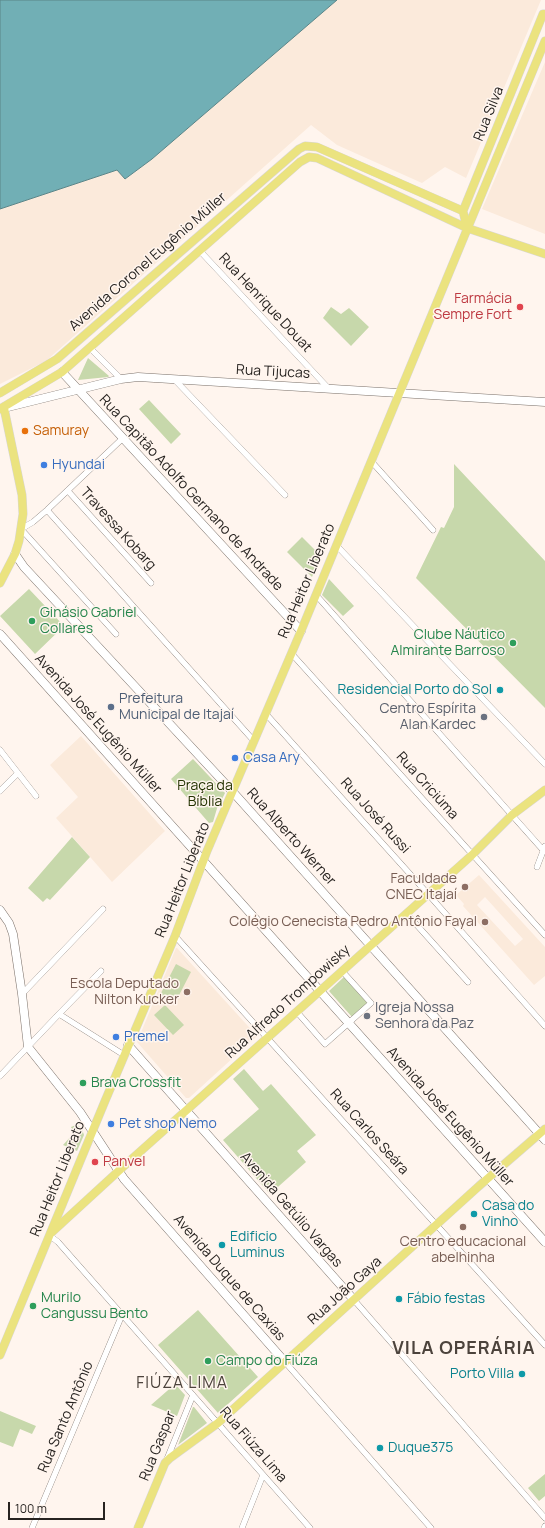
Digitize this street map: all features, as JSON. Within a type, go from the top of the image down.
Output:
[{"type":"main road","name":"Rua Silva","points":[[463,211],[544,13]]},
{"type":"main road","name":"Rua Silva","points":[[399,393],[545,41]]},
{"type":"main road","name":"Avenida Coronel Eugênio Müller","points":[[0,393],[57,359],[299,149],[309,145],[317,147],[463,211]]},
{"type":"main road","name":"Avenida Coronel Eugênio Müller","points":[[2,408],[62,372],[300,162],[309,156],[317,158],[467,228]]},
{"type":"main road","points":[[463,211],[467,228],[545,254]]},
{"type":"main road","name":"Rua Capitão Adolfo Germano de Andrade","points":[[62,372],[301,631]]},
{"type":"main road","name":"Rua Tijucas","points":[[2,408],[121,379],[138,377],[545,402]]},
{"type":"main road","name":"Rua Heitor Liberato","points":[[0,1355],[128,1045],[175,936],[232,791],[292,653],[399,393]]},
{"type":"main road","points":[[0,583],[15,554],[23,514],[22,495],[2,408]]},
{"type":"main road","name":"Rua Alberto Werner","points":[[15,554],[30,573],[232,791],[371,946],[542,1131],[545,1140]]},
{"type":"main road","name":"Avenida José Eugênio Müller","points":[[0,634],[545,1242]]},
{"type":"main road","name":"Rua Alfredo Trompowisky","points":[[49,1235],[472,855],[512,815],[545,790]]},
{"type":"main road","points":[[0,910],[7,918],[11,928],[22,994],[28,1047]]},
{"type":"main road","name":"Avenida Getúlio Vargas","points":[[128,1045],[354,1300]]},
{"type":"main road","name":"Avenida Duque de Caxias","points":[[28,1047],[80,1112],[129,1185],[285,1362]]},
{"type":"main road","name":"Rua João Gaya","points":[[165,1463],[218,1423],[542,1131]]},
{"type":"main road","name":"Rua Gaspar","points":[[138,1528],[165,1463]]},
{"type":"street","name":"Rua Henrique Douat","points":[[200,251],[329,389]]},
{"type":"street","points":[[90,348],[121,379]]},
{"type":"street","points":[[174,379],[284,494]]},
{"type":"street","points":[[116,634],[21,529],[33,522],[47,510],[123,438]]},
{"type":"street","points":[[371,461],[433,530]]},
{"type":"street","name":"Travessa Kobarg","points":[[68,491],[151,583]]},
{"type":"street","points":[[47,510],[254,741]]},
{"type":"street","points":[[336,545],[545,764]]},
{"type":"street","points":[[316,595],[512,815],[544,848],[537,868]]},
{"type":"street","name":"Rua Criciúma","points":[[292,653],[545,935]]},
{"type":"street","name":"Rua José Russi","points":[[266,714],[545,1026]]},
{"type":"street","points":[[0,750],[36,796]]},
{"type":"street","points":[[0,791],[18,773]]},
{"type":"street","points":[[22,994],[102,909]]},
{"type":"street","points":[[406,913],[468,982]]},
{"type":"street","name":"Rua Carlos Seára","points":[[175,936],[545,1345]]},
{"type":"street","points":[[0,1076],[101,971]]},
{"type":"street","points":[[297,1012],[325,1044],[371,1003],[342,971]]},
{"type":"street","points":[[60,1014],[124,1055]]},
{"type":"street","name":"Rua Fiúza Lima","points":[[49,1235],[58,1242],[310,1528]]},
{"type":"street","name":"Avenida Getúlio Vargas","points":[[354,1300],[545,1518]]},
{"type":"street","name":"Rua Santo Antônio","points":[[32,1528],[122,1315]]},
{"type":"street","name":"Avenida Duque de Caxias","points":[[285,1362],[431,1528]]},
{"type":"street","name":"Rua Gaspar","points":[[165,1463],[193,1396]]},
{"type":"street","points":[[242,1528],[263,1476]]},
{"type":"shaded area","points":[[337,0],[541,0],[466,178],[445,167],[422,183],[337,145],[311,125],[46,361],[0,384],[0,209],[117,170],[126,179],[152,159]]},
{"type":"shaded area","points":[[545,62],[545,234],[482,209]]},
{"type":"shaded area","points":[[81,736],[165,831],[112,882],[56,818],[78,797],[50,765]]},
{"type":"shaded area","name":"Colégio Cenecista Pedro Antônio Fayal","points":[[479,875],[545,947],[545,976],[534,985],[463,906],[464,904],[456,895]],"holes":[[[485,897],[523,939],[515,946],[477,905]]]},
{"type":"shaded area","name":"Escola Deputado Nilton Kucker","points":[[176,948],[257,1036],[189,1098],[186,1098],[137,1042]]},
{"type":"green space","points":[[331,307],[341,314],[349,308],[369,327],[351,346],[323,318]]},
{"type":"green space","points":[[88,358],[109,376],[78,380]]},
{"type":"green space","points":[[149,400],[181,434],[171,444],[139,409]]},
{"type":"green space","name":"Clube Náutico Almirante Barroso","points":[[454,464],[545,561],[545,708],[416,578],[441,527],[444,528],[454,507]]},
{"type":"green space","points":[[302,537],[321,556],[312,577],[287,552]]},
{"type":"green space","points":[[329,579],[354,606],[343,616],[322,595]]},
{"type":"green space","name":"Ginásio Gabriel Collares","points":[[29,589],[64,626],[35,654],[0,616]]},
{"type":"green space","name":"Praça da Bíblia","points":[[193,759],[225,793],[218,805],[213,822],[209,823],[171,779]]},
{"type":"green space","points":[[72,837],[90,857],[50,900],[47,898],[43,902],[28,888]]},
{"type":"green space","points":[[176,964],[191,972],[175,1003],[160,995]]},
{"type":"green space","points":[[344,977],[368,1003],[352,1017],[329,991]]},
{"type":"green space","points":[[165,1005],[184,1025],[173,1035],[154,1015]]},
{"type":"green space","points":[[244,1069],[263,1091],[271,1084],[316,1135],[297,1151],[306,1162],[270,1194],[223,1140],[259,1109],[233,1079]]},
{"type":"green space","points":[[76,1125],[82,1129],[84,1135],[77,1151],[63,1145],[74,1133],[71,1127]]},
{"type":"green space","name":"Campo do Fiúza","points":[[198,1310],[258,1377],[218,1413],[158,1345]]},
{"type":"green space","points":[[175,1384],[185,1395],[177,1416],[151,1405]]},
{"type":"green space","points":[[193,1407],[207,1423],[178,1445]]},
{"type":"green space","points":[[0,1411],[36,1426],[32,1434],[20,1429],[13,1447],[0,1442]]},
{"type":"green space","points":[[545,1474],[545,1496],[539,1501],[528,1488]]},
{"type":"water","points":[[0,0],[337,0],[152,159],[125,179],[117,170],[0,209]]},
{"type":"place","name":"Farmácia Sempre Fort","points":[[520,307]]},
{"type":"place","name":"Samuray","points":[[25,431]]},
{"type":"place","name":"Hyundai","points":[[44,465]]},
{"type":"place","name":"Ginásio Gabriel Collares","points":[[32,621]]},
{"type":"place","name":"Clube Náutico Almirante Barroso","points":[[513,643]]},
{"type":"place","name":"Residencial Porto do Sol","points":[[500,690]]},
{"type":"place","name":"Prefeitura Municipal de Itajaí","points":[[111,707]]},
{"type":"place","name":"Centro Espírita Alan Kardec","points":[[484,717]]},
{"type":"place","name":"Casa Ary","points":[[235,758]]},
{"type":"place","name":"Faculdade CNEC Itajaí","points":[[465,887]]},
{"type":"place","name":"Colégio Cenecista Pedro Antônio Fayal","points":[[485,922]]},
{"type":"place","name":"Escola Deputado Nilton Kucker","points":[[187,992]]},
{"type":"place","name":"Igreja Nossa Senhora da Paz","points":[[367,1016]]},
{"type":"place","name":"Premel","points":[[116,1037]]},
{"type":"place","name":"Brava Crossfit","points":[[83,1083]]},
{"type":"place","name":"Pet shop Nemo","points":[[111,1124]]},
{"type":"place","name":"Panvel","points":[[95,1162]]},
{"type":"place","name":"Casa do Vinho","points":[[474,1214]]},
{"type":"place","name":"Centro educacional abelhinha","points":[[463,1227]]},
{"type":"place","name":"Edificio Luminus","points":[[222,1245]]},
{"type":"place","name":"Fábio festas","points":[[399,1299]]},
{"type":"place","name":"Murilo Cangussu Bento","points":[[33,1306]]},
{"type":"place","name":"Campo do Fiúza","points":[[208,1361]]},
{"type":"place","name":"Porto Villa","points":[[522,1374]]},
{"type":"place","name":"Duque375","points":[[380,1448]]},
{"type":"district","name":"VILA OPERÁRIA","points":[[464,1349]]},
{"type":"district","name":"FIÚZA LIMA","points":[[182,1384]]}]
